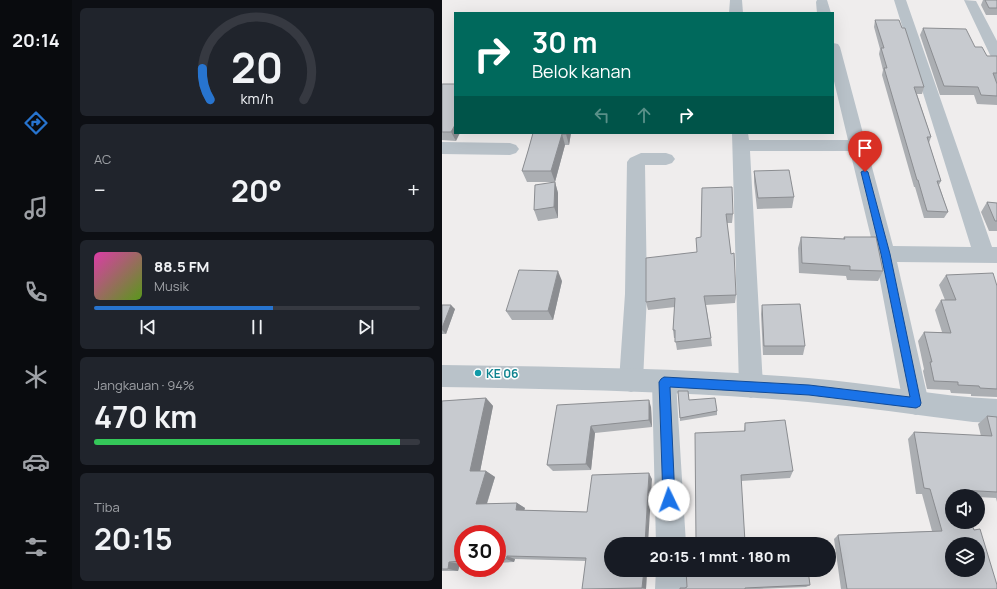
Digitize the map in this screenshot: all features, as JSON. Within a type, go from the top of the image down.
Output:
[{"type":"street","points":[[736,0],[736,12]]},
{"type":"street","points":[[885,254],[990,255],[900,0]]},
{"type":"street","points":[[970,0],[997,55]]},
{"type":"street","points":[[834,51],[885,254],[916,403]]},
{"type":"street","points":[[751,386],[740,139],[858,145]]},
{"type":"street","points":[[442,148],[510,149]]},
{"type":"street","points":[[631,381],[636,294],[636,162],[641,159],[666,159]]},
{"type":"street","points":[[442,376],[577,378],[751,386],[809,390],[997,412]]},
{"type":"street","points":[[664,382],[671,537]]},
{"type":"street","points":[[671,577],[671,589]]},
{"type":"building","points":[[985,0],[997,0],[997,8],[989,8]]},
{"type":"building","points":[[875,20],[899,20],[902,28],[905,28],[924,87],[914,87],[931,137],[927,137],[941,181],[937,181],[948,212],[927,211],[884,68],[887,68],[881,48],[884,48]]},
{"type":"building","points":[[923,28],[966,29],[975,47],[982,47],[987,56],[997,56],[997,73],[993,73],[997,84],[997,96],[981,95],[978,87],[944,86]]},
{"type":"building","points":[[442,84],[454,84],[454,127],[451,132],[442,132]]},
{"type":"building","points":[[533,134],[562,134],[551,171],[522,171]]},
{"type":"building","points":[[789,170],[794,197],[758,198],[754,171]]},
{"type":"building","points":[[555,182],[554,207],[534,210],[535,185]]},
{"type":"building","points":[[732,187],[733,214],[726,214],[731,254],[734,253],[736,295],[704,296],[711,338],[675,342],[675,330],[673,330],[675,298],[646,302],[646,258],[697,252],[696,238],[701,237],[702,188]]},
{"type":"building","points":[[987,202],[997,203],[997,221],[995,221]]},
{"type":"building","points":[[801,237],[845,239],[844,237],[876,237],[883,271],[850,270],[850,266],[802,263]]},
{"type":"building","points":[[519,270],[558,271],[548,311],[506,311]]},
{"type":"building","points":[[993,273],[997,286],[997,389],[958,385],[958,382],[934,381],[930,362],[932,362],[924,332],[951,333],[941,300],[956,300],[946,275]]},
{"type":"building","points":[[800,304],[805,346],[764,346],[762,305]]},
{"type":"building","points":[[442,305],[451,305],[442,328]]},
{"type":"building","points":[[678,391],[688,391],[689,400],[715,398],[717,411],[680,418]]},
{"type":"building","points":[[486,398],[470,471],[486,471],[476,504],[517,503],[516,510],[587,512],[592,475],[649,473],[645,537],[604,537],[604,577],[643,577],[642,588],[582,589],[586,558],[507,556],[506,559],[506,525],[454,525],[454,562],[449,562],[448,569],[442,569],[442,401]]},
{"type":"building","points":[[649,400],[649,420],[591,426],[586,464],[547,465],[557,405]]},
{"type":"building","points":[[987,416],[997,417],[997,492],[985,491],[985,489],[945,489],[945,529],[980,529],[982,537],[945,537],[945,577],[985,577],[985,545],[997,589],[847,589],[838,535],[942,531],[930,489],[924,488],[914,432],[992,436]]},
{"type":"building","points":[[785,420],[793,471],[741,475],[745,537],[696,537],[695,433],[745,431],[745,423]]},
{"type":"building","points":[[686,577],[809,577],[810,585],[745,589],[680,589],[687,587]]},
{"type":"place","name":"KE 06","points":[[478,373]]},
{"type":"route","points":[[669,500],[664,382],[809,390],[916,403],[885,254],[865,172]]}]
